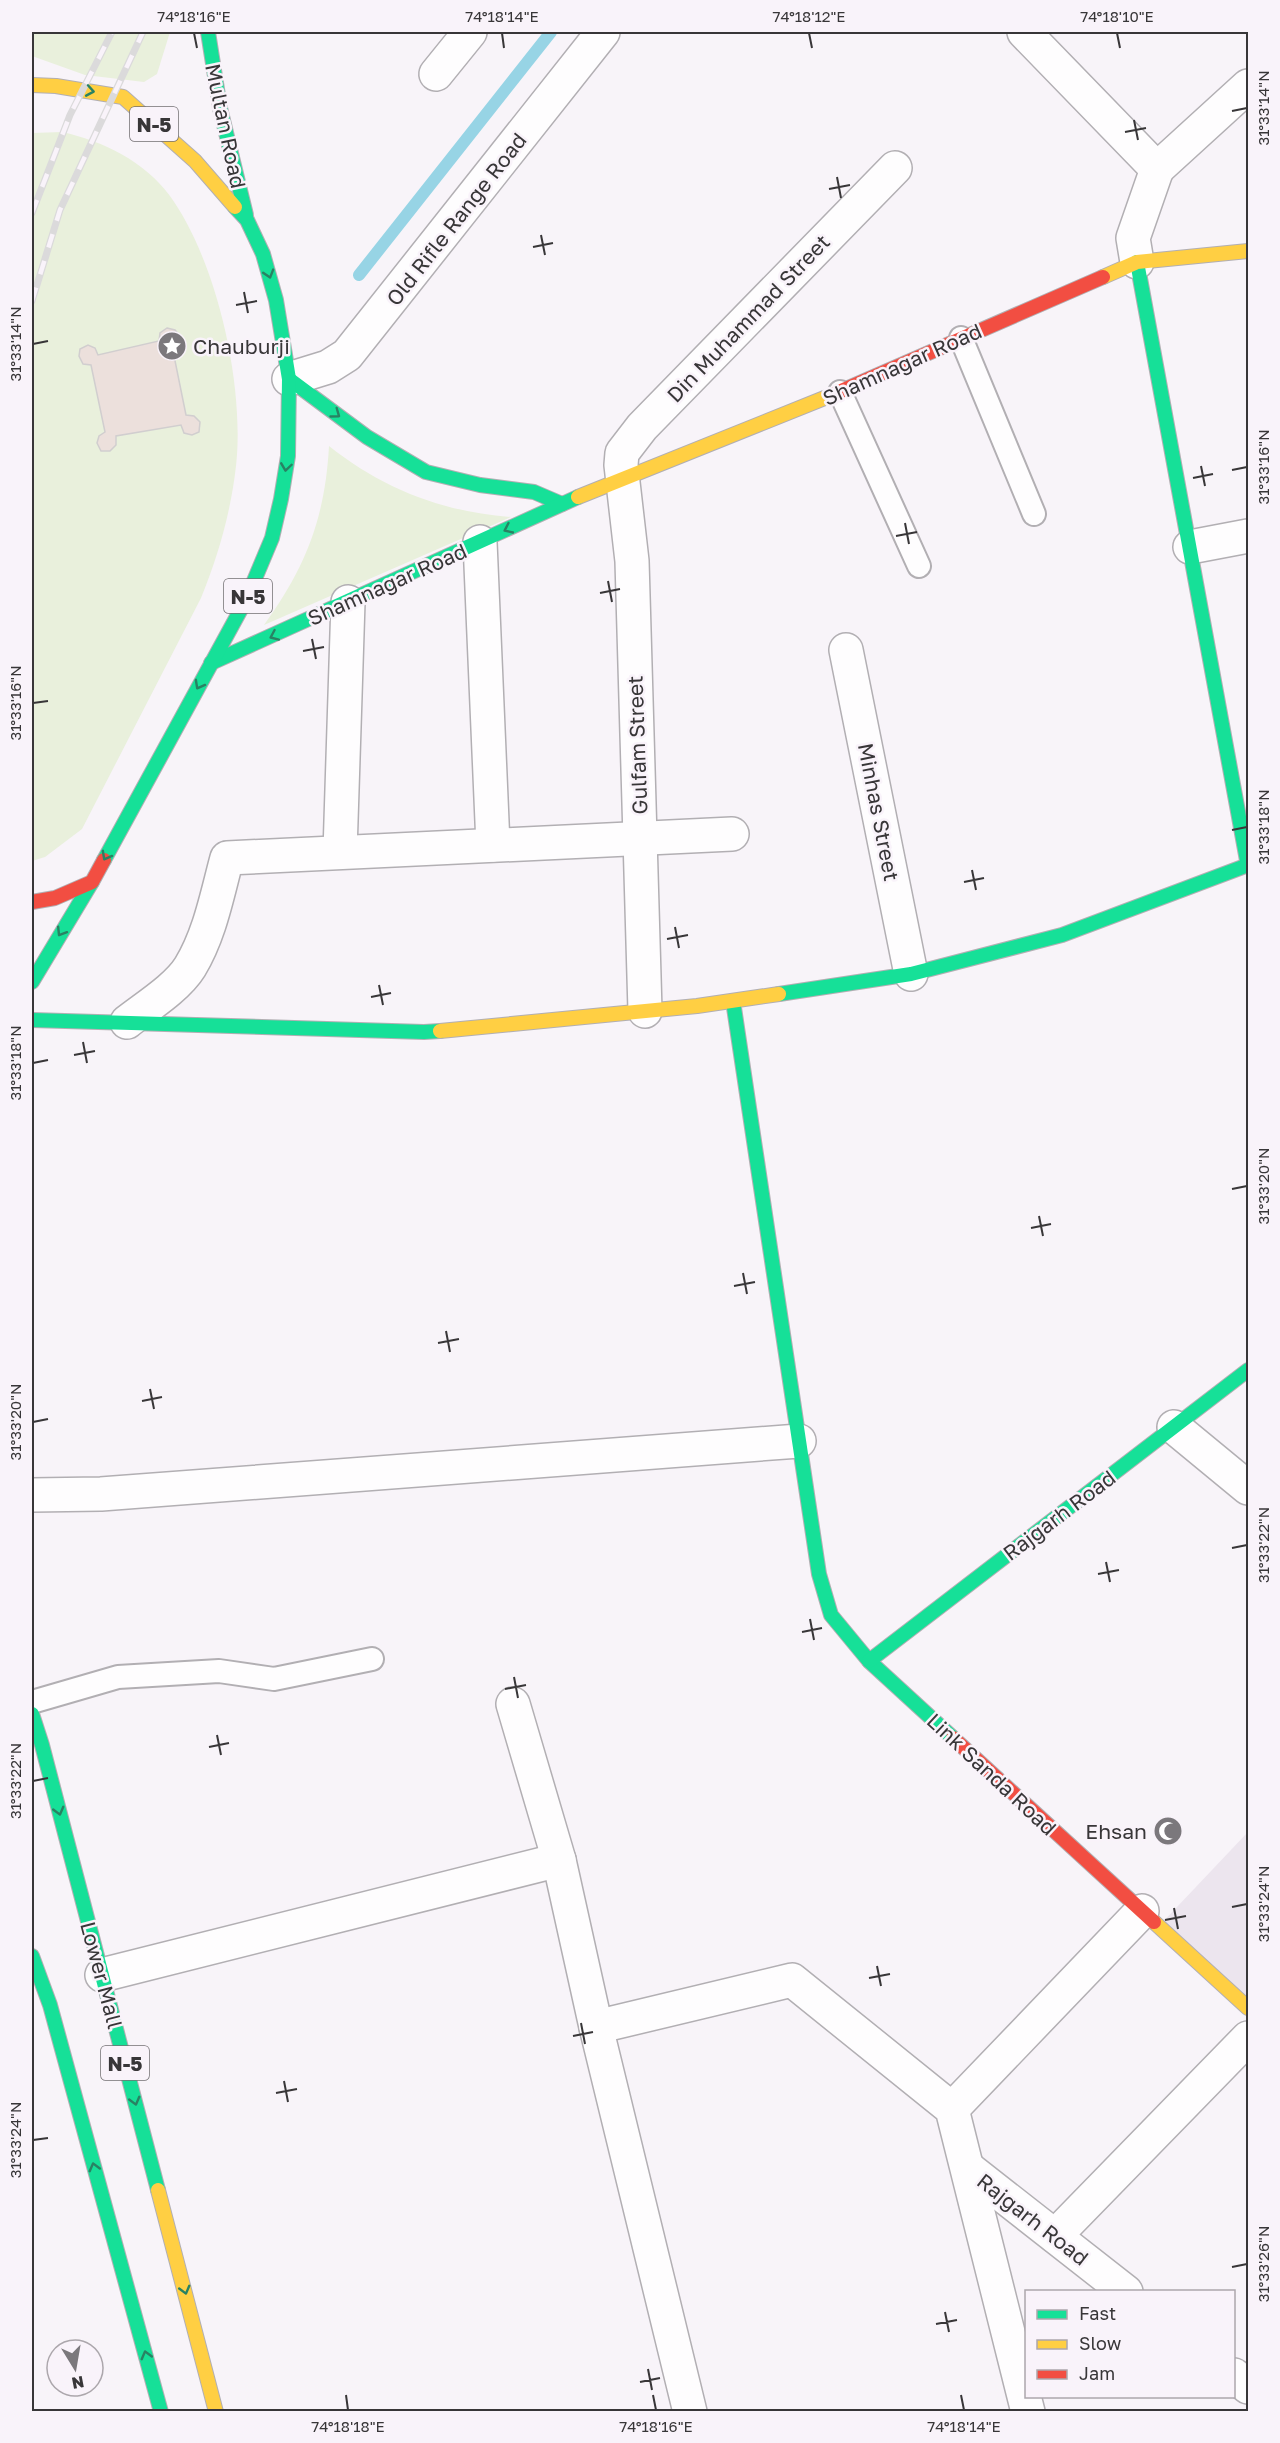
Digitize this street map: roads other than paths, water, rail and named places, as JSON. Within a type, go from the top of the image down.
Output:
[{"type":"main road","name":"Multan Road","points":[[208,32],[220,108],[247,220]]},
{"type":"main road","name":"N-5","points":[[32,85],[56,86],[123,97],[195,161],[247,220],[263,254],[276,300],[289,379],[288,456],[281,499],[272,538],[246,600],[92,882],[32,982]]},
{"type":"main road","name":"Shamnagar Road","points":[[211,663],[348,603],[562,504],[840,392],[1137,262],[1248,251]]},
{"type":"main road","points":[[32,1020],[424,1032],[733,1001],[911,974],[1062,935],[1248,866],[1137,262]]},
{"type":"main road","points":[[289,379],[368,437],[426,472],[480,485],[534,492],[562,504]]},
{"type":"main road","points":[[32,902],[55,898],[92,882]]},
{"type":"main road","name":"Link Sanda Road","points":[[733,1001],[819,1574],[831,1615],[869,1661],[1248,2008]]},
{"type":"main road","name":"Rajgarh Road","points":[[869,1661],[1248,1370]]},
{"type":"main road","name":"Lower Mall","points":[[32,1714],[42,1744],[216,2412]]},
{"type":"main road","name":"N-5","points":[[32,1956],[50,2005],[161,2412]]},
{"type":"street","points":[[436,74],[470,32]]},
{"type":"street","name":"Old Rifle Range Road","points":[[289,379],[328,367],[347,355],[603,32]]},
{"type":"street","points":[[1024,32],[1157,169]]},
{"type":"street","points":[[1137,262],[1133,238],[1157,169],[1248,86]]},
{"type":"street","name":"Din Muhammad Street","points":[[623,479],[622,453],[642,427],[895,168]]},
{"type":"street","name":"Gulfam Street","points":[[623,479],[632,561],[645,1011]]},
{"type":"street","points":[[1190,547],[1248,536]]},
{"type":"street","points":[[480,542],[493,845]]},
{"type":"street","points":[[340,852],[348,603]]},
{"type":"street","name":"Minhas Street","points":[[846,650],[911,974]]},
{"type":"street","points":[[127,1022],[165,992],[189,969],[209,925],[227,858],[732,834]]},
{"type":"street","points":[[1174,1427],[1248,1488]]},
{"type":"street","points":[[32,1495],[101,1494],[799,1441]]},
{"type":"street","points":[[513,1704],[559,1860],[596,2027],[690,2412]]},
{"type":"street","points":[[102,1975],[559,1860]]},
{"type":"street","points":[[952,2109],[1142,1911]]},
{"type":"street","points":[[596,2027],[792,1980],[952,2109],[969,2169],[1028,2412]]},
{"type":"street","points":[[1055,2236],[1248,2038]]},
{"type":"street","name":"Rajgarh Road","points":[[969,2169],[1123,2290]]},
{"type":"street","points":[[1235,2377],[1248,2387]]},
{"type":"lane","points":[[961,338],[1034,514]]},
{"type":"lane","points":[[840,392],[919,566]]},
{"type":"lane","points":[[32,1702],[118,1677],[219,1671],[274,1679],[372,1659]]},
{"type":"waterway","points":[[359,275],[551,32]]},
{"type":"railway","points":[[32,213],[70,115],[112,32]]},
{"type":"railway","points":[[32,301],[60,210],[143,32]]},
{"type":"place","name":"Chauburji","points":[[172,346]]},
{"type":"place","name":"Ehsan","points":[[1168,1831]]}]
